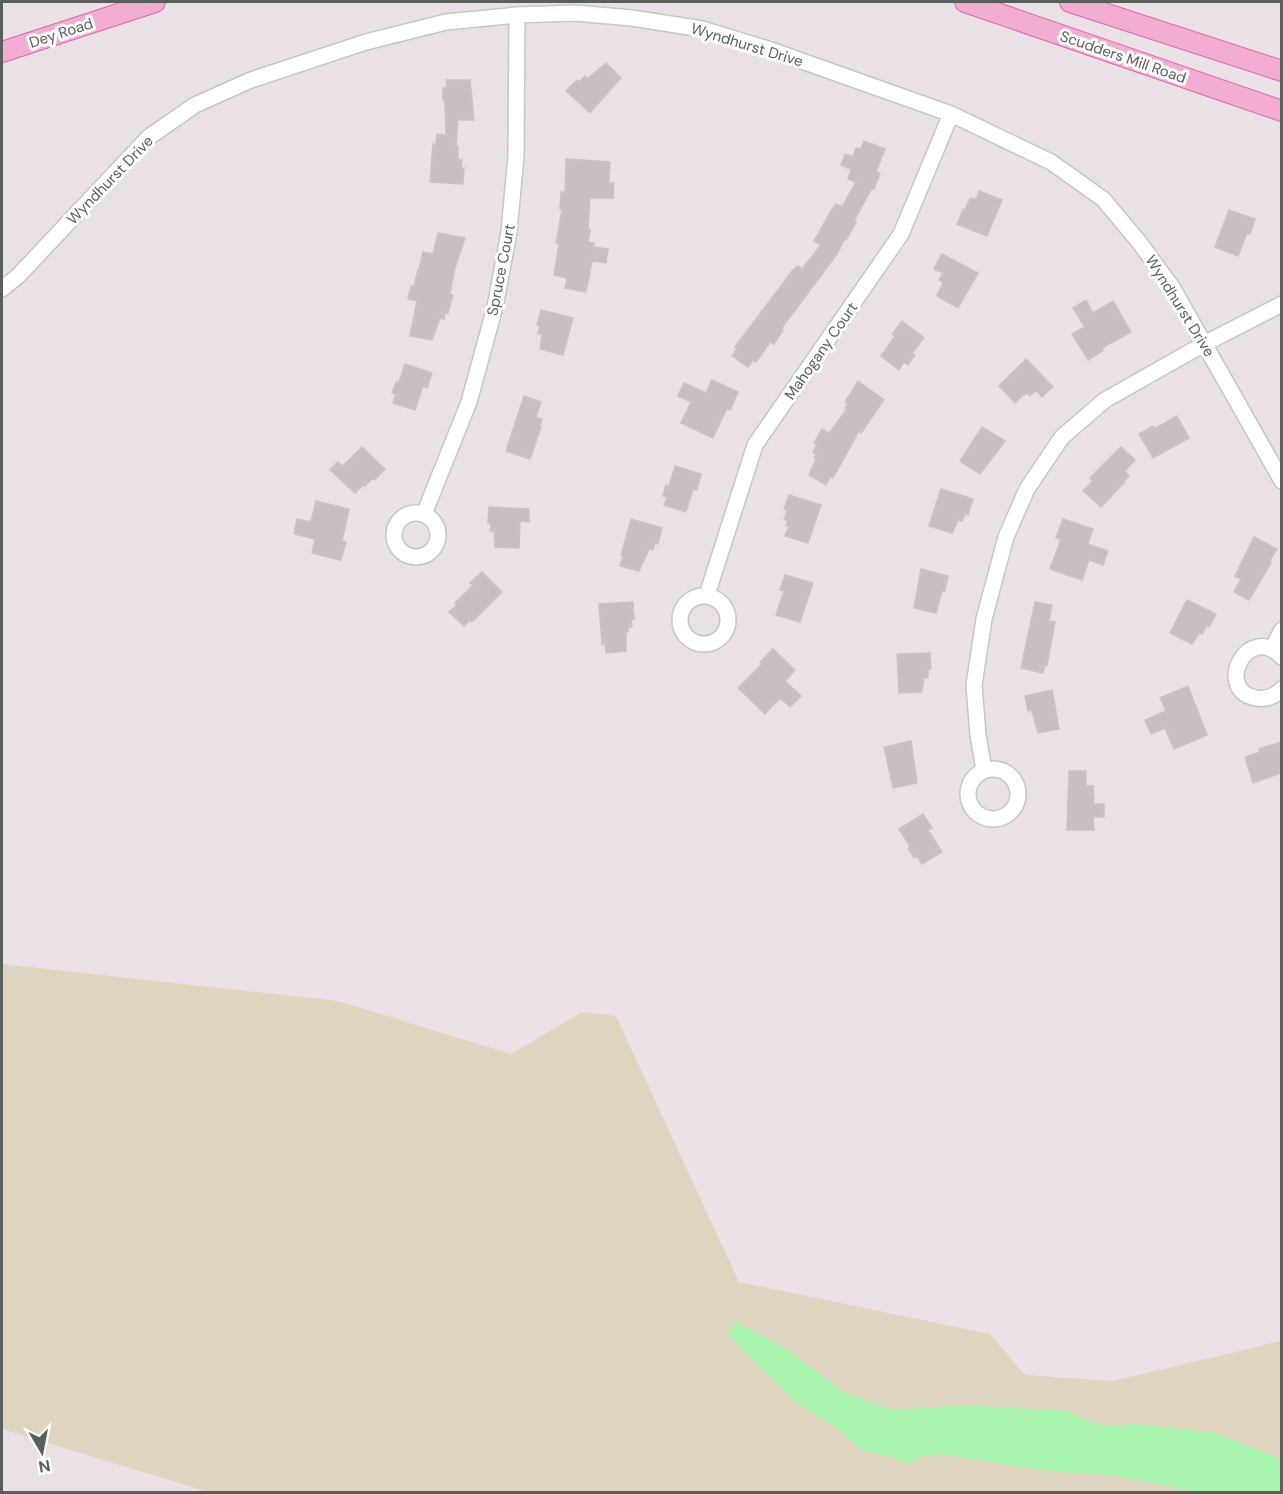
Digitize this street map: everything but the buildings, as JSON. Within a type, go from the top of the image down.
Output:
[{"type":"main road","name":"Dey Road","points":[[2,52],[155,2]]},
{"type":"main road","name":"Scudders Mill Road","points":[[965,2],[1281,111]]},
{"type":"main road","points":[[1070,2],[1281,71]]},
{"type":"street","name":"Wyndhurst Drive","points":[[2,289],[32,262],[149,137],[195,105],[251,80],[366,42],[446,22],[517,15],[575,13],[632,18],[702,29],[771,50],[951,114],[1051,162],[1103,199],[1172,287],[1281,481]]},
{"type":"street","name":"Spruce Court","points":[[424,514],[469,402],[495,307],[509,232],[516,156],[517,15]]},
{"type":"street","name":"Mahogany Court","points":[[707,595],[755,445],[901,234],[951,114]]},
{"type":"street","name":"Wyndhurst Drive","points":[[2,278],[32,262]]},
{"type":"street","points":[[984,770],[978,735],[974,685],[984,618],[1006,537],[1027,489],[1062,437],[1105,400],[1281,304]]},
{"type":"street","points":[[1281,630],[1277,653],[1263,647],[1253,648],[1239,660],[1236,672],[1237,681],[1245,693],[1259,699],[1270,698],[1281,689]]},
{"type":"shaded area","points":[[2,964],[338,1001],[511,1054],[582,1012],[616,1016],[739,1282],[990,1334],[1025,1375],[1113,1381],[1281,1341],[1281,1492],[208,1492],[2,1429]]},
{"type":"shaded area","points":[[737,1322],[791,1352],[845,1393],[893,1410],[962,1405],[1068,1411],[1089,1422],[1107,1426],[1135,1424],[1216,1433],[1281,1459],[1281,1492],[1196,1492],[1113,1475],[1054,1472],[940,1454],[921,1457],[907,1464],[895,1458],[863,1451],[834,1426],[797,1403],[727,1334]]}]
